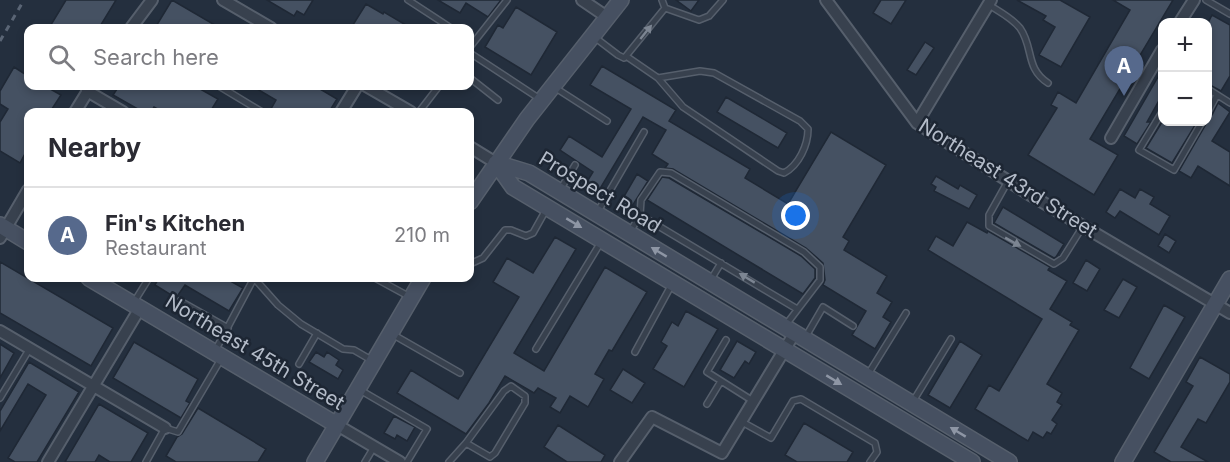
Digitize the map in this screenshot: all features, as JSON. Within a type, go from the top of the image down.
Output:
[{"type":"main road","points":[[474,196],[552,86],[621,0]]},
{"type":"main road","name":"Prospect Road","points":[[496,163],[524,170],[1009,462]]},
{"type":"main road","name":"Prospect Road","points":[[496,163],[513,186],[972,462]]},
{"type":"main road","points":[[2,230],[24,240]]},
{"type":"main road","points":[[1123,462],[1230,279]]},
{"type":"main road","name":"Northeast 45th Street","points":[[96,282],[337,425]]},
{"type":"main road","points":[[315,462],[421,282]]},
{"type":"street","points":[[134,24],[152,0]]},
{"type":"street","points":[[223,0],[264,24]]},
{"type":"street","points":[[582,0],[607,17]]},
{"type":"street","name":"Northeast 43rd Street","points":[[826,0],[917,123],[1008,181],[1230,313]]},
{"type":"street","points":[[1183,18],[1194,0]]},
{"type":"street","points":[[917,123],[989,2]]},
{"type":"street","points":[[1111,138],[1158,57]]},
{"type":"street","points":[[77,108],[85,90]]},
{"type":"street","points":[[90,90],[117,108]]},
{"type":"street","points":[[343,108],[355,90]]},
{"type":"street","points":[[373,90],[404,108]]},
{"type":"street","points":[[474,149],[496,163]]},
{"type":"street","points":[[2,230],[24,196]]},
{"type":"street","points":[[48,462],[95,386],[137,306]]},
{"type":"street","points":[[0,331],[165,428]]},
{"type":"street","points":[[620,462],[652,417],[722,453],[794,334]]},
{"type":"street","name":"Northeast 45th Street","points":[[337,425],[400,462]]},
{"type":"lane","points":[[408,0],[445,24]]},
{"type":"lane","points":[[474,39],[507,0]]},
{"type":"lane","points":[[662,0],[665,8],[699,21],[709,16],[723,0]]},
{"type":"lane","points":[[1206,0],[1230,14]]},
{"type":"lane","points":[[989,2],[1019,27],[1026,39],[1033,68],[1038,76],[1048,83]]},
{"type":"lane","points":[[592,36],[624,58],[665,8]]},
{"type":"lane","points":[[474,56],[542,100]]},
{"type":"lane","points":[[626,56],[658,78],[683,107],[778,171],[784,173],[793,168],[802,152],[808,129],[800,121],[714,73],[700,71],[658,78]]},
{"type":"lane","points":[[474,81],[498,100]]},
{"type":"lane","points":[[552,86],[607,121]]},
{"type":"lane","points":[[226,90],[255,108]]},
{"type":"lane","points":[[422,108],[437,90]]},
{"type":"lane","points":[[1212,92],[1230,103]]},
{"type":"lane","points":[[1212,104],[1217,95]]},
{"type":"lane","points":[[1158,119],[1139,150],[1174,170],[1200,126]]},
{"type":"lane","points":[[596,214],[644,132]]},
{"type":"lane","points":[[559,192],[575,165]]},
{"type":"lane","points":[[629,234],[640,215],[641,200],[655,177],[664,171],[804,252],[817,262],[821,274],[816,285],[797,309],[794,334]]},
{"type":"lane","points":[[1008,181],[988,215],[988,226],[999,234],[1054,264],[1063,258],[1083,226]]},
{"type":"lane","points":[[474,262],[483,258],[505,230],[526,236],[533,233],[547,207]]},
{"type":"lane","points":[[640,215],[797,309]]},
{"type":"lane","points":[[536,349],[602,240]]},
{"type":"lane","points":[[709,282],[721,263]]},
{"type":"lane","points":[[137,306],[148,282]]},
{"type":"lane","points":[[146,462],[165,428],[178,432],[219,354],[228,328],[252,282]]},
{"type":"lane","points":[[258,282],[278,305],[317,333],[343,349],[354,350],[375,362]]},
{"type":"lane","points":[[382,282],[411,298]]},
{"type":"lane","points":[[635,351],[673,283]]},
{"type":"lane","points":[[180,301],[228,328]]},
{"type":"lane","points":[[794,334],[824,307],[853,326]]},
{"type":"lane","points":[[867,377],[906,313]]},
{"type":"lane","points":[[299,364],[317,333]]},
{"type":"lane","points":[[391,333],[460,373]]},
{"type":"lane","points":[[911,404],[951,339]]},
{"type":"lane","points":[[726,340],[706,372],[754,402]]},
{"type":"lane","points":[[0,398],[30,348]]},
{"type":"lane","points":[[707,404],[721,381]]},
{"type":"lane","points":[[449,462],[466,443],[504,391],[511,386],[525,396],[525,403],[495,453],[490,457],[466,443]]},
{"type":"lane","points":[[358,389],[427,429],[406,462]]},
{"type":"lane","points":[[742,422],[771,438],[793,401],[801,399],[875,443],[877,452],[870,462]]},
{"type":"lane","points":[[365,462],[374,447]]},
{"type":"building","points":[[66,0],[116,0],[101,24],[51,24]]},
{"type":"building","points":[[172,0],[213,24],[157,24]]},
{"type":"building","points":[[267,0],[313,0],[304,15],[297,11],[294,16]]},
{"type":"building","points":[[438,0],[501,0],[488,17],[466,3],[460,13]]},
{"type":"building","points":[[676,0],[699,0],[691,11]]},
{"type":"building","points":[[881,0],[906,0],[891,24],[873,13]]},
{"type":"building","points":[[1017,0],[1060,0],[1090,17],[1061,67],[1039,55],[1055,27],[1043,20],[1046,16]]},
{"type":"building","points":[[1113,0],[1173,0],[1162,18],[1158,18],[1158,25],[1090,139],[1118,155],[1094,195],[1028,155],[1057,108],[1051,105],[1058,92],[1076,103],[1130,10]]},
{"type":"building","points":[[366,4],[404,24],[354,24]]},
{"type":"building","points":[[516,7],[557,32],[531,75],[485,47],[498,25],[503,28]]},
{"type":"building","points":[[1212,15],[1230,25],[1230,76],[1221,91],[1212,86]]},
{"type":"building","points":[[925,42],[934,48],[916,75],[907,70]]},
{"type":"building","points":[[602,66],[676,110],[669,121],[750,169],[745,178],[788,204],[831,132],[886,165],[843,237],[849,241],[844,250],[887,276],[877,293],[892,302],[883,317],[891,322],[875,349],[852,335],[866,311],[823,285],[825,280],[823,263],[806,248],[673,169],[665,168],[668,164],[652,154],[666,130],[643,117],[598,192],[585,185],[593,172],[560,150],[569,136],[602,157],[631,109],[590,85]]},
{"type":"building","points":[[14,67],[24,73],[24,90],[52,90],[61,95],[53,108],[24,108],[24,156],[20,163],[0,151],[0,122],[8,109],[0,104],[0,91]]},
{"type":"building","points":[[1158,77],[1158,102],[1147,122],[1151,122],[1137,144],[1124,136]]},
{"type":"building","points":[[116,90],[202,90],[218,99],[212,108],[136,108],[113,95]]},
{"type":"building","points":[[259,90],[322,90],[337,99],[331,108],[272,108],[276,100]]},
{"type":"building","points":[[726,97],[787,133],[778,148],[717,112]]},
{"type":"building","points":[[1218,103],[1230,112],[1212,141],[1230,152],[1230,186],[1198,166],[1191,178],[1179,171],[1205,126],[1212,126],[1212,115]]},
{"type":"building","points":[[1160,126],[1195,126],[1172,163],[1146,148]]},
{"type":"building","points":[[637,174],[648,181],[629,211],[619,205]]},
{"type":"building","points":[[936,176],[958,189],[960,185],[977,195],[969,209],[934,191],[936,187],[931,184]]},
{"type":"building","points":[[662,177],[669,178],[801,256],[815,269],[815,278],[803,294],[647,200]]},
{"type":"building","points":[[1120,189],[1135,198],[1140,189],[1154,197],[1150,204],[1170,216],[1159,235],[1120,211],[1115,218],[1106,212]]},
{"type":"building","points":[[1003,207],[1064,244],[1056,257],[1054,258],[994,223]]},
{"type":"building","points":[[967,222],[987,233],[988,231],[1050,267],[1048,270],[1067,281],[1050,309],[1072,322],[1070,325],[1079,330],[1047,384],[1062,393],[1057,402],[1062,405],[1052,420],[1057,424],[1051,434],[1047,432],[1043,438],[1033,432],[1028,441],[975,409],[989,385],[999,391],[1042,319],[928,250],[936,236],[953,246]]},
{"type":"building","points":[[1165,234],[1176,241],[1169,253],[1158,246]]},
{"type":"building","points":[[555,237],[576,249],[514,353],[544,371],[605,267],[647,292],[612,351],[609,350],[595,374],[604,379],[588,407],[570,396],[560,413],[550,407],[556,398],[538,388],[534,393],[505,376],[466,434],[397,393],[411,370],[458,399],[519,297],[493,282],[507,258],[533,273]]},
{"type":"building","points":[[1086,260],[1100,269],[1087,291],[1073,283]]},
{"type":"building","points":[[0,262],[24,276],[24,282],[34,282],[113,328],[91,366],[0,313]]},
{"type":"building","points":[[1123,279],[1137,287],[1119,318],[1104,310]]},
{"type":"building","points":[[157,282],[232,282],[243,288],[229,311],[185,285],[176,298],[155,285]]},
{"type":"building","points":[[1164,305],[1185,317],[1149,379],[1130,368]]},
{"type":"building","points":[[686,311],[718,329],[684,387],[653,369],[667,346],[661,342],[672,322],[678,326]]},
{"type":"building","points":[[737,341],[756,352],[749,364],[745,361],[734,378],[720,370]]},
{"type":"building","points":[[960,341],[982,355],[950,408],[928,395]]},
{"type":"building","points":[[134,342],[198,379],[186,401],[190,403],[181,418],[113,378]]},
{"type":"building","points":[[0,344],[14,353],[0,378]]},
{"type":"building","points":[[316,352],[324,357],[327,352],[339,360],[336,365],[343,370],[338,379],[309,362]]},
{"type":"building","points":[[1200,357],[1230,374],[1230,382],[1206,423],[1198,419],[1181,447],[1208,462],[1171,462],[1154,452],[1193,386],[1186,382]]},
{"type":"building","points":[[29,362],[79,392],[37,462],[15,462],[8,458],[46,395],[28,384],[0,431],[0,411]]},
{"type":"building","points":[[623,369],[645,383],[632,403],[610,390]]},
{"type":"building","points":[[99,404],[148,433],[131,462],[110,462],[99,455],[95,462],[65,462]]},
{"type":"building","points":[[198,408],[266,449],[258,462],[176,462],[166,456]]},
{"type":"building","points":[[394,416],[415,427],[407,441],[397,435],[395,439],[384,433]]},
{"type":"building","points":[[804,423],[853,452],[847,462],[797,462],[785,455]]},
{"type":"building","points":[[558,425],[605,455],[601,462],[567,462],[544,447]]},
{"type":"railway","points":[[0,41],[24,0]]},
{"type":"place","name":"Fin's Kitchen","points":[[1124,96]]}]
